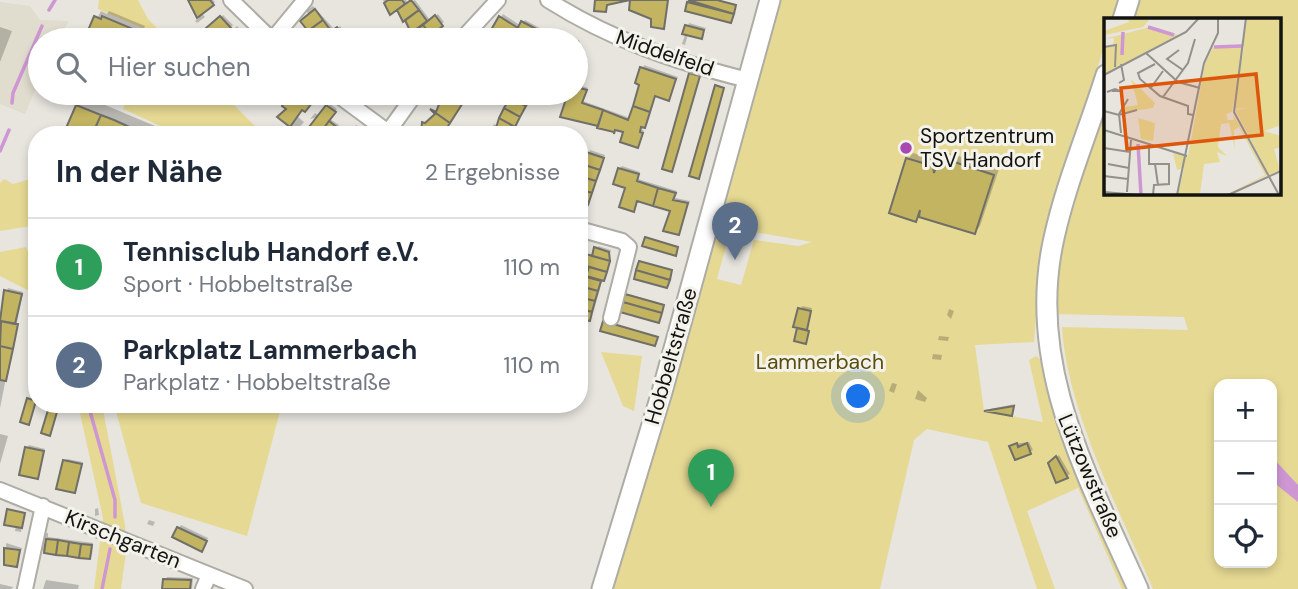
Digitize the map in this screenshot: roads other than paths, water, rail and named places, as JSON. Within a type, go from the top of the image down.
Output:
[{"type":"street","points":[[231,0],[260,28]]},
{"type":"street","points":[[282,28],[305,0]]},
{"type":"street","points":[[472,28],[498,0]]},
{"type":"street","name":"Middelfeld","points":[[548,0],[627,43],[666,58],[748,80]]},
{"type":"street","name":"Hobbeltstraße","points":[[602,589],[662,392],[770,0]]},
{"type":"street","points":[[1123,18],[1129,0]]},
{"type":"street","name":"Lützowstraße","points":[[1104,78],[1054,237],[1048,269],[1046,323],[1051,370],[1066,426],[1138,589]]},
{"type":"street","points":[[352,105],[380,126]]},
{"type":"street","points":[[395,126],[408,105]]},
{"type":"street","points":[[588,232],[622,241],[629,247],[611,318]]},
{"type":"street","name":"Kirschgarten","points":[[0,490],[245,589]]},
{"type":"street","points":[[25,589],[43,506]]},
{"type":"street","points":[[203,589],[209,575]]},
{"type":"waterway","points":[[49,10],[55,0]]},
{"type":"waterway","points":[[12,103],[13,93],[28,58]]},
{"type":"waterway","points":[[0,151],[9,130]]},
{"type":"waterway","points":[[91,413],[115,500],[115,517]]},
{"type":"waterway","points":[[102,589],[110,549]]},
{"type":"place","name":"Sportzentrum TSV Handorf","points":[[906,148]]},
{"type":"place","name":"Parkplatz Lammerbach","points":[[735,260]]},
{"type":"place","name":"Tennisclub Handorf e.V.","points":[[711,507]]},
{"type":"park label","name":"Lammerbach","points":[[820,362]]}]
